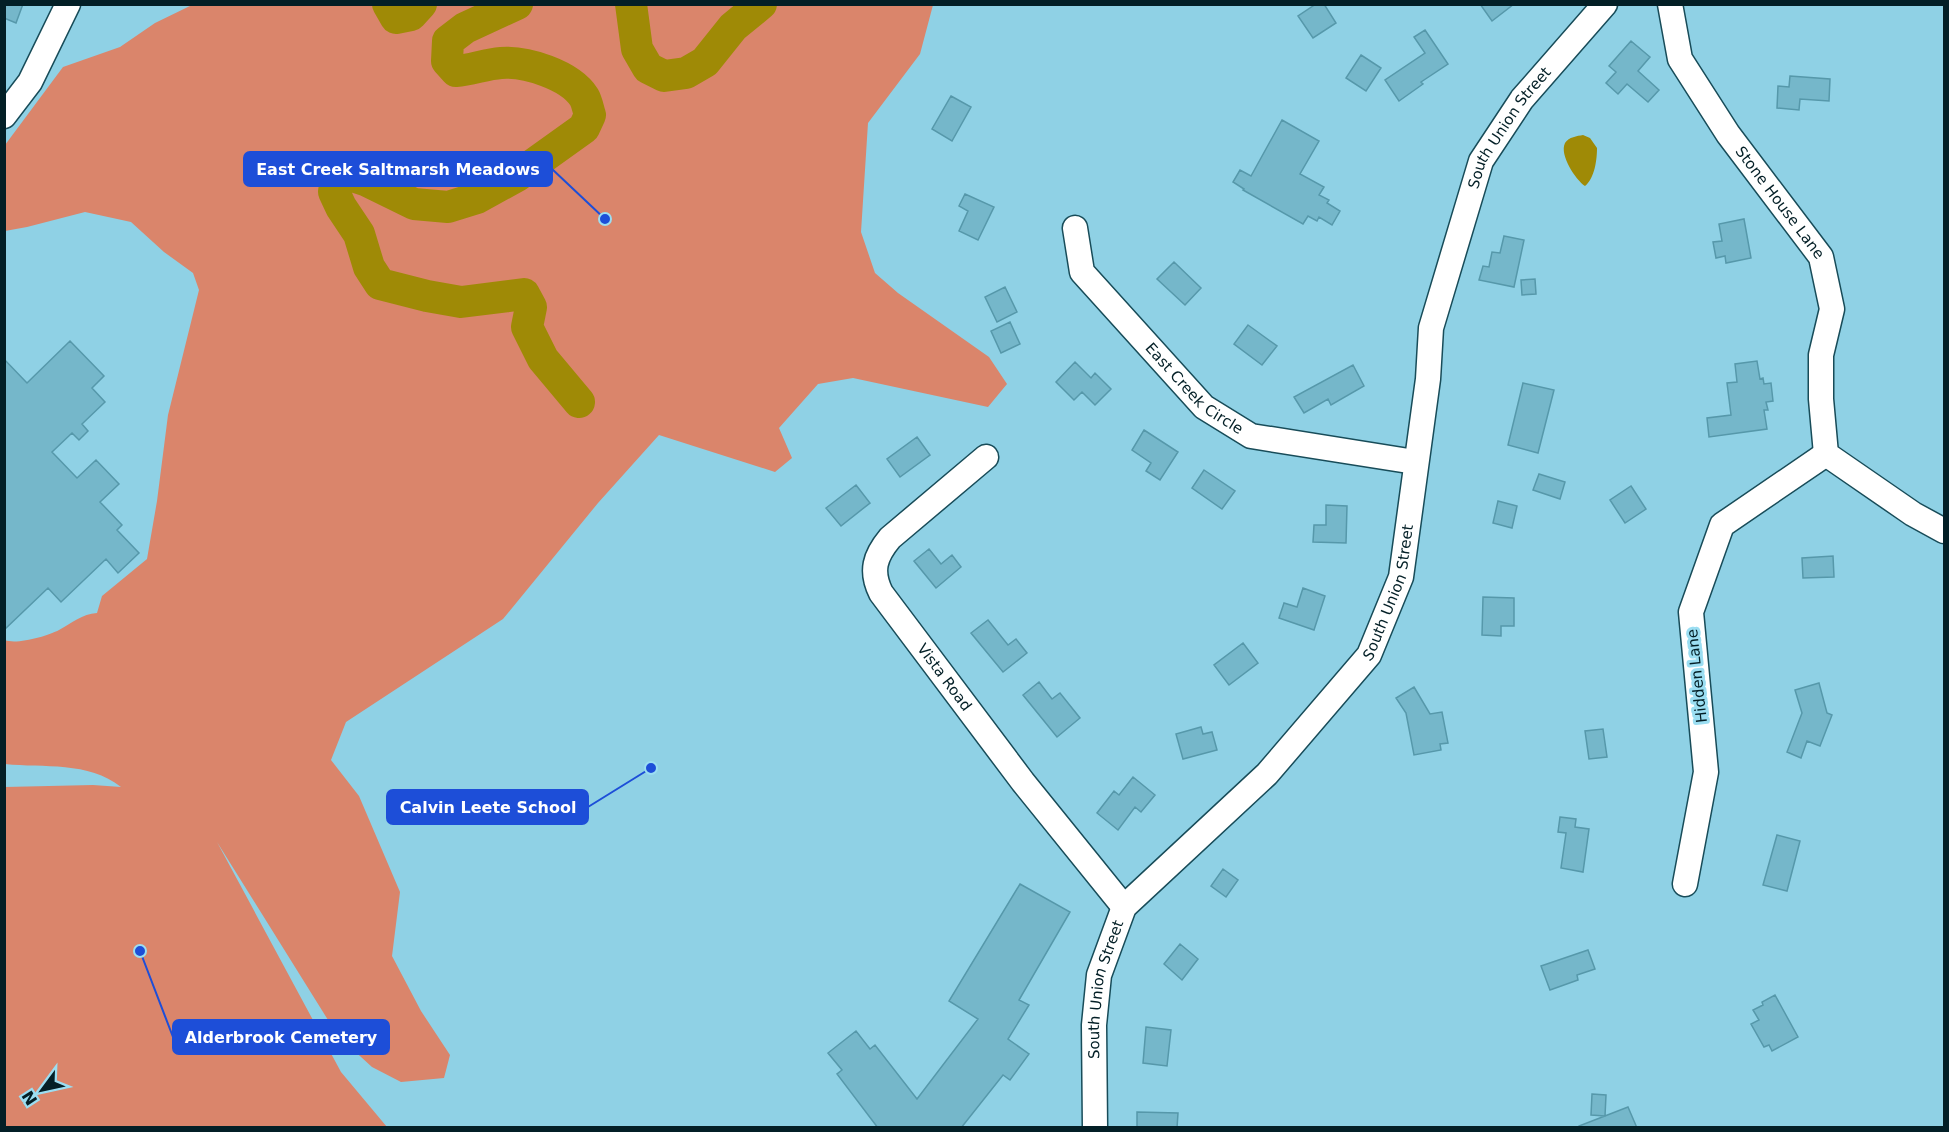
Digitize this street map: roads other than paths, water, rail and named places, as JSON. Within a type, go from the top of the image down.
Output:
[{"type":"street","points":[[4,116],[30,82],[68,4]]},
{"type":"street","name":"South Union Street","points":[[1095,1128],[1094,1025],[1099,975],[1124,907],[1268,774],[1369,655],[1401,577],[1428,379],[1431,328],[1481,161],[1522,99],[1605,4]]},
{"type":"street","name":"Stone House Lane","points":[[1670,4],[1680,59],[1728,134],[1821,257],[1832,309],[1821,355],[1821,399],[1826,454]]},
{"type":"street","name":"East Creek Circle","points":[[1075,228],[1082,273],[1204,407],[1251,436],[1415,462]]},
{"type":"street","points":[[1826,454],[1913,514],[1944,531]]},
{"type":"street","name":"Hidden Lane","points":[[1685,884],[1706,772],[1691,612],[1722,525],[1826,454]]},
{"type":"street","name":"Vista Road","points":[[986,457],[890,538],[880,550],[875,561],[876,584],[1023,782],[1124,907]]},
{"type":"waterway","points":[[388,4],[396,18],[411,15],[421,4]]},
{"type":"waterway","points":[[517,4],[465,28],[448,41],[447,61],[456,71],[511,63],[535,67],[558,76],[569,82],[585,99],[590,115],[584,128],[517,176],[477,198],[448,207],[414,204],[365,180],[344,173],[336,179],[334,192],[359,234],[369,267],[380,284],[461,302],[524,294],[531,307],[527,327],[543,359],[579,402]]},
{"type":"waterway","points":[[631,4],[637,49],[648,68],[664,76],[686,73],[705,62],[733,27],[761,4]]},
{"type":"place","name":"East Creek Saltmarsh Meadows","points":[[605,219]]},
{"type":"place","name":"Calvin Leete School","points":[[651,768]]},
{"type":"place","name":"Alderbrook Cemetery","points":[[140,951]]}]
